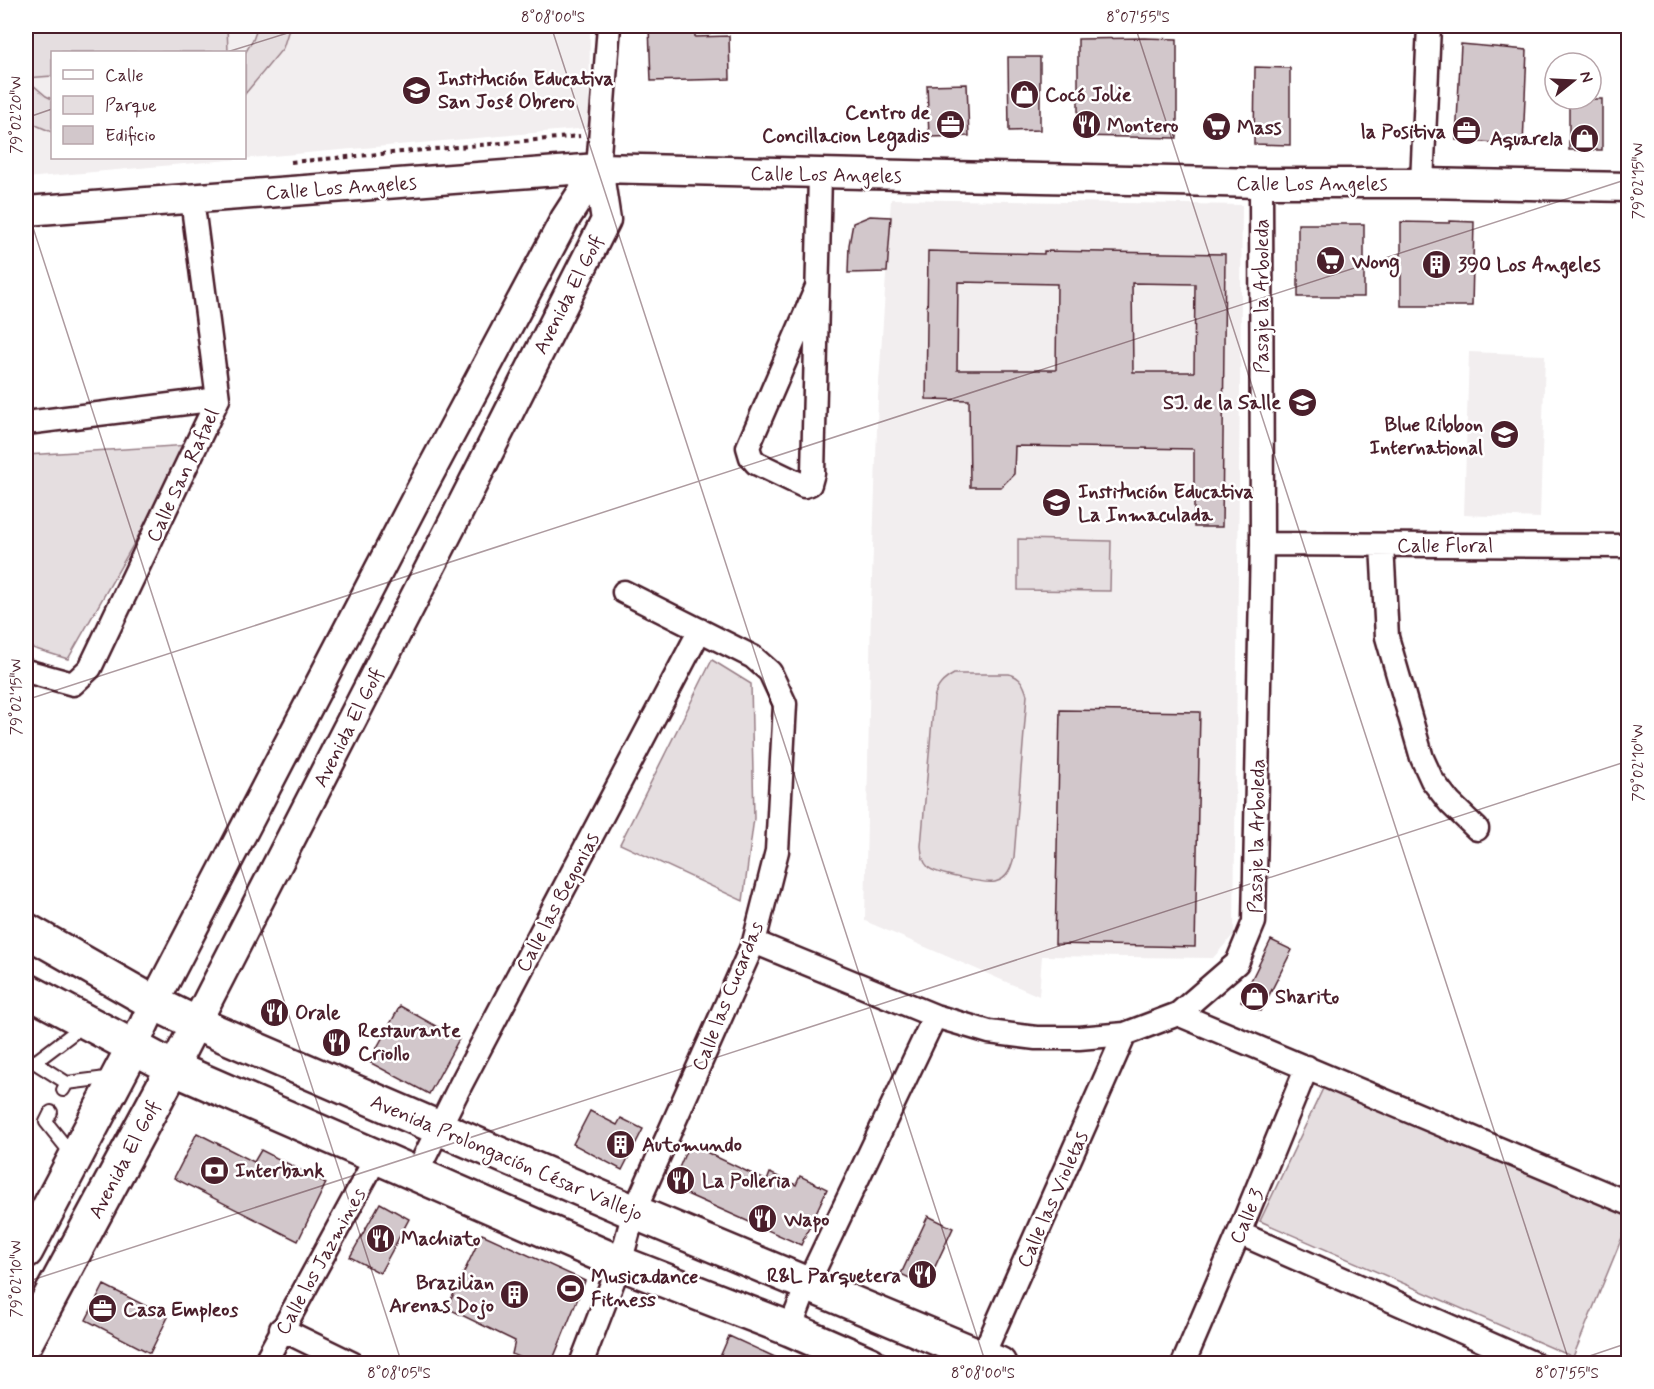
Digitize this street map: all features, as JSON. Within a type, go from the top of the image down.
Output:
[{"type":"main road","name":"Avenida Prolongación César Vallejo","points":[[26,930],[154,1003],[195,1023],[987,1361]]},
{"type":"main road","points":[[26,990],[87,1023],[126,1062],[172,1068],[620,1263],[790,1329],[870,1364]]},
{"type":"main road","name":"Avenida El Golf","points":[[26,1251],[126,1062]]},
{"type":"main road","name":"Avenida El Golf","points":[[26,1342],[172,1068]]},
{"type":"street","points":[[598,168],[609,26]]},
{"type":"street","points":[[1422,183],[1429,26]]},
{"type":"street","name":"Calle Los Angeles","points":[[26,211],[598,168],[820,175],[1629,187]]},
{"type":"street","name":"Avenida El Golf","points":[[126,1062],[154,1003],[418,495],[565,219],[598,168]]},
{"type":"street","name":"Avenida El Golf","points":[[172,1068],[606,220],[598,168]]},
{"type":"street","points":[[817,287],[748,447],[751,458],[756,463],[804,486],[810,484],[813,473],[820,175]]},
{"type":"street","name":"Pasaje la Arboleda","points":[[754,942],[935,1016],[990,1032],[1036,1038],[1079,1038],[1125,1034],[1178,1014],[1237,963],[1254,922],[1262,544],[1261,183]]},
{"type":"street","name":"Calle San Rafael","points":[[26,671],[73,684],[90,668],[218,399],[192,198]]},
{"type":"street","points":[[26,423],[218,399]]},
{"type":"street","points":[[418,495],[458,513]]},
{"type":"street","name":"Calle Floral","points":[[1262,544],[1629,546]]},
{"type":"street","points":[[1382,544],[1387,637],[1422,758],[1432,780],[1450,803],[1477,829]]},
{"type":"street","name":"Calle las Cucardas","points":[[581,1364],[620,1263],[634,1212],[754,942],[777,850],[785,704],[770,672],[753,657],[624,592]]},
{"type":"street","name":"Calle las Begonias","points":[[416,1174],[700,630]]},
{"type":"street","points":[[1178,1014],[1629,1203]]},
{"type":"street","points":[[790,1329],[807,1285],[935,1016]]},
{"type":"street","name":"Calle las Violetas","points":[[987,1361],[1125,1034]]},
{"type":"street","name":"Calle 3","points":[[1183,1364],[1307,1067]]},
{"type":"street","name":"Calle los Jazmines","points":[[264,1364],[376,1158]]},
{"type":"street","points":[[1239,1233],[1535,1364]]},
{"type":"street","points":[[281,1329],[353,1364]]},
{"type":"lane","points":[[87,1023],[30,1060],[65,1086],[126,1062]]},
{"type":"lane","points":[[51,1112],[46,1122],[75,1158]]},
{"type":"path","points":[[288,163],[560,139],[601,133]]},
{"type":"shaded area","name":"Institución Educativa San José Obrero","points":[[26,26],[590,26],[589,128],[246,158],[246,51],[51,51],[51,159],[240,159],[26,178]]},
{"type":"shaded area","name":"Institución Educativa La Inmaculada","points":[[891,199],[1242,205],[1234,934],[1213,958],[1042,956],[1039,996],[865,921],[878,398]]},
{"type":"shaded area","name":"Blue Ribbon International","points":[[1469,352],[1545,355],[1540,518],[1464,515]]},
{"type":"green space","points":[[26,26],[227,26],[228,51],[51,51],[51,76],[26,78]]},
{"type":"green space","points":[[258,26],[290,26],[283,48],[246,93],[246,51]]},
{"type":"green space","points":[[26,79],[51,98],[51,132],[26,118]]},
{"type":"green space","points":[[190,445],[68,659],[26,646],[26,455]]},
{"type":"green space","points":[[1018,539],[1111,541],[1110,591],[1018,590]]},
{"type":"green space","points":[[712,660],[751,684],[754,818],[743,901],[620,844]]},
{"type":"green space","points":[[954,674],[1009,674],[1021,682],[1027,695],[1014,857],[1006,876],[995,882],[971,880],[940,873],[928,867],[922,855],[934,698],[941,684]]},
{"type":"green space","points":[[1328,1078],[1628,1209],[1628,1223],[1573,1357],[1260,1221]]},
{"type":"building","points":[[649,26],[695,26],[695,37],[729,36],[730,79],[651,81]]},
{"type":"building","points":[[1078,39],[1177,39],[1177,138],[1078,136]]},
{"type":"building","points":[[1461,44],[1527,50],[1523,145],[1456,140]]},
{"type":"building","name":"Cocó Jolie","points":[[1008,57],[1040,57],[1040,130],[1009,131]]},
{"type":"building","points":[[1255,67],[1290,68],[1290,145],[1254,144]]},
{"type":"building","points":[[967,84],[969,136],[929,137],[927,85]]},
{"type":"building","points":[[1569,111],[1602,111],[1602,150],[1569,150]]},
{"type":"building","points":[[870,216],[891,217],[887,272],[848,273],[853,223]]},
{"type":"building","name":"390 Los Angeles","points":[[1450,221],[1474,222],[1472,306],[1401,306],[1401,222],[1450,223]]},
{"type":"building","name":"Wong","points":[[1298,224],[1364,224],[1364,297],[1298,297]]},
{"type":"building","points":[[928,251],[1044,254],[1044,251],[1225,254],[1222,527],[1194,527],[1194,449],[1015,446],[1014,474],[1001,487],[970,487],[969,400],[926,399]],"holes":[[[958,282],[1057,284],[1056,370],[957,370]],[[1132,283],[1195,284],[1194,372],[1133,372]]]},
{"type":"building","points":[[1060,710],[1200,712],[1195,947],[1055,944]]},
{"type":"building","points":[[1271,940],[1292,950],[1261,1011],[1241,1001]]},
{"type":"building","points":[[400,1006],[459,1039],[429,1094],[369,1062]]},
{"type":"building","points":[[590,1111],[617,1125],[621,1118],[643,1129],[622,1170],[573,1144]]},
{"type":"building","points":[[197,1133],[254,1162],[261,1150],[326,1183],[298,1241],[174,1178]]},
{"type":"building","points":[[689,1144],[767,1181],[770,1173],[796,1185],[800,1176],[827,1189],[801,1245],[671,1187]]},
{"type":"building","name":"Machiato","points":[[380,1203],[409,1219],[380,1273],[350,1257]]},
{"type":"building","points":[[928,1216],[953,1228],[926,1286],[901,1274]]},
{"type":"building","points":[[482,1234],[585,1281],[551,1364],[536,1364],[512,1354],[515,1341],[447,1308]]},
{"type":"building","points":[[104,1285],[168,1317],[150,1353],[86,1320]]},
{"type":"building","points":[[729,1336],[790,1364],[717,1364]]},
{"type":"place","name":"Institución Educativa San José Obrero","points":[[417,90]]},
{"type":"place","name":"Cocó Jolie","points":[[1024,94]]},
{"type":"place","name":"Centro de Concillacion Legadis","points":[[951,124]]},
{"type":"place","name":"Montero","points":[[1086,125]]},
{"type":"place","name":"Mass","points":[[1216,127]]},
{"type":"place","name":"la Positiva","points":[[1467,131]]},
{"type":"place","name":"Aquarela","points":[[1584,138]]},
{"type":"place","name":"Wong","points":[[1331,261]]},
{"type":"place","name":"390 Los Angeles","points":[[1437,264]]},
{"type":"place","name":"SJ. de la Salle","points":[[1302,402]]},
{"type":"place","name":"Blue Ribbon International","points":[[1504,435]]},
{"type":"place","name":"Institución Educativa La Inmaculada","points":[[1057,503]]},
{"type":"place","name":"Sharito","points":[[1254,996]]},
{"type":"place","name":"Orale","points":[[274,1012]]},
{"type":"place","name":"Restaurante Criollo","points":[[337,1042]]},
{"type":"place","name":"Automundo","points":[[621,1144]]},
{"type":"place","name":"Interbank","points":[[214,1170]]},
{"type":"place","name":"La Polleria","points":[[681,1180]]},
{"type":"place","name":"Wapo","points":[[763,1219]]},
{"type":"place","name":"Machiato","points":[[380,1238]]},
{"type":"place","name":"R&L Parquetera","points":[[922,1275]]},
{"type":"place","name":"Musicadance Fitness","points":[[570,1288]]},
{"type":"place","name":"Brazilian Arenas Dojo","points":[[515,1294]]},
{"type":"place","name":"Casa Empleos","points":[[102,1309]]}]
